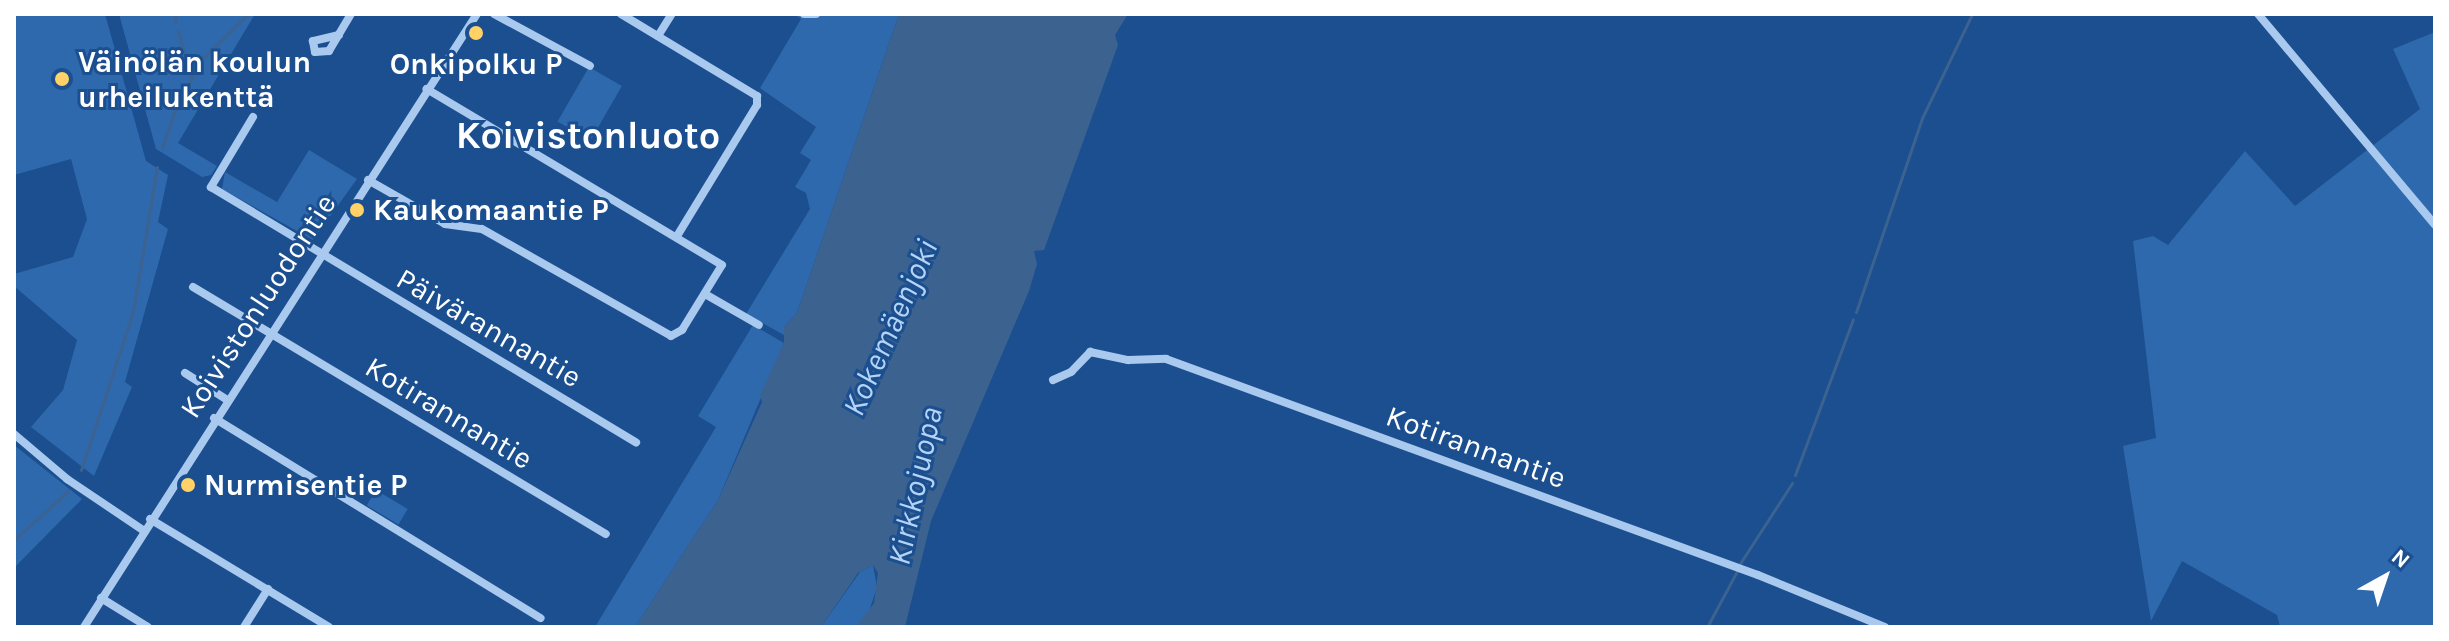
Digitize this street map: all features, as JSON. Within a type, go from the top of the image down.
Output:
[{"type":"street","points":[[339,35],[351,14]]},
{"type":"street","name":"Koivistonluodontie","points":[[84,627],[226,399],[477,14]]},
{"type":"street","points":[[494,14],[590,66]]},
{"type":"street","points":[[621,14],[757,96],[757,105],[677,236]]},
{"type":"street","points":[[658,36],[672,14]]},
{"type":"street","points":[[804,14],[816,14]]},
{"type":"street","points":[[2258,14],[2435,225]]},
{"type":"street","points":[[368,180],[445,224],[482,229],[671,336],[682,330],[722,265],[427,89]]},
{"type":"street","name":"Päivärannantie","points":[[253,117],[211,187],[319,255],[636,442]]},
{"type":"street","name":"Kotirannantie","points":[[193,287],[606,534]]},
{"type":"street","points":[[705,294],[759,325]]},
{"type":"street","name":"Kotirannantie","points":[[1053,380],[1071,372],[1090,352],[1128,360],[1166,359],[1758,575],[1885,627]]},
{"type":"street","points":[[185,373],[226,399]]},
{"type":"street","points":[[214,418],[541,618]]},
{"type":"street","points":[[14,434],[67,479],[143,530]]},
{"type":"street","points":[[150,519],[329,627]]},
{"type":"street","points":[[244,627],[268,589]]},
{"type":"street","points":[[101,598],[148,627]]},
{"type":"shaded area","points":[[14,14],[105,14],[146,161],[168,175],[158,222],[168,229],[125,382],[132,387],[94,476],[31,427],[63,390],[77,340],[14,286],[14,274],[73,257],[87,219],[71,159],[14,175]]},
{"type":"shaded area","points":[[119,14],[255,14],[178,143],[217,166],[211,175],[202,177],[156,149]]},
{"type":"shaded area","points":[[794,14],[899,14],[797,313],[784,327],[784,335],[746,314],[810,209],[806,193],[795,187],[811,160],[800,153],[816,127],[760,88],[801,19]]},
{"type":"shaded area","points":[[2435,32],[2435,627],[2280,627],[2277,615],[2182,561],[2151,621],[2123,446],[2156,438],[2133,241],[2153,236],[2168,245],[2245,151],[2295,206],[2420,109],[2393,49]]},
{"type":"shaded area","points":[[589,67],[622,86],[590,141],[558,122]]},
{"type":"shaded area","points":[[309,150],[357,179],[313,240],[222,189],[225,172],[277,202]]},
{"type":"shaded area","points":[[753,325],[784,343],[718,500],[635,627],[595,627],[716,427],[698,416]]},
{"type":"shaded area","points":[[14,445],[82,499],[14,568]]},
{"type":"shaded area","points":[[376,490],[408,509],[398,524],[367,505]]},
{"type":"shaded area","points":[[873,565],[877,587],[867,618],[856,627],[821,627],[860,572]]},
{"type":"water","points":[[899,14],[1128,14],[1115,35],[1118,45],[1044,250],[1034,251],[1037,264],[1029,291],[931,521],[905,627],[856,627],[874,603],[878,573],[873,565],[858,573],[821,627],[635,627],[718,500],[762,402],[760,395],[784,343],[784,327],[797,313]]},
{"type":"waterway","points":[[174,14],[176,22]]},
{"type":"waterway","points":[[162,148],[176,107],[202,59],[248,14]]},
{"type":"waterway","points":[[1856,312],[1922,118],[1972,14]]},
{"type":"waterway","points":[[178,31],[184,53]]},
{"type":"waterway","points":[[187,63],[191,78]]},
{"type":"waterway","points":[[81,470],[133,312],[157,167]]},
{"type":"waterway","points":[[1795,475],[1853,319]]},
{"type":"waterway","points":[[1739,565],[1792,483]]},
{"type":"waterway","points":[[14,540],[68,491]]},
{"type":"waterway","points":[[1707,627],[1737,571]]},
{"type":"place","name":"Onkipolku P","points":[[476,33]]},
{"type":"place","name":"Väinölän koulun urheilukenttä","points":[[62,79]]},
{"type":"place","name":"Kaukomaantie P","points":[[357,210]]},
{"type":"place","name":"Nurmisentie P","points":[[188,485]]},
{"type":"district","name":"Koivistonluoto","points":[[588,136]]},
{"type":"water label","name":"Kokemäenjoki","points":[[891,328]]},
{"type":"water label","name":"Kirkkojuopa","points":[[916,486]]}]
